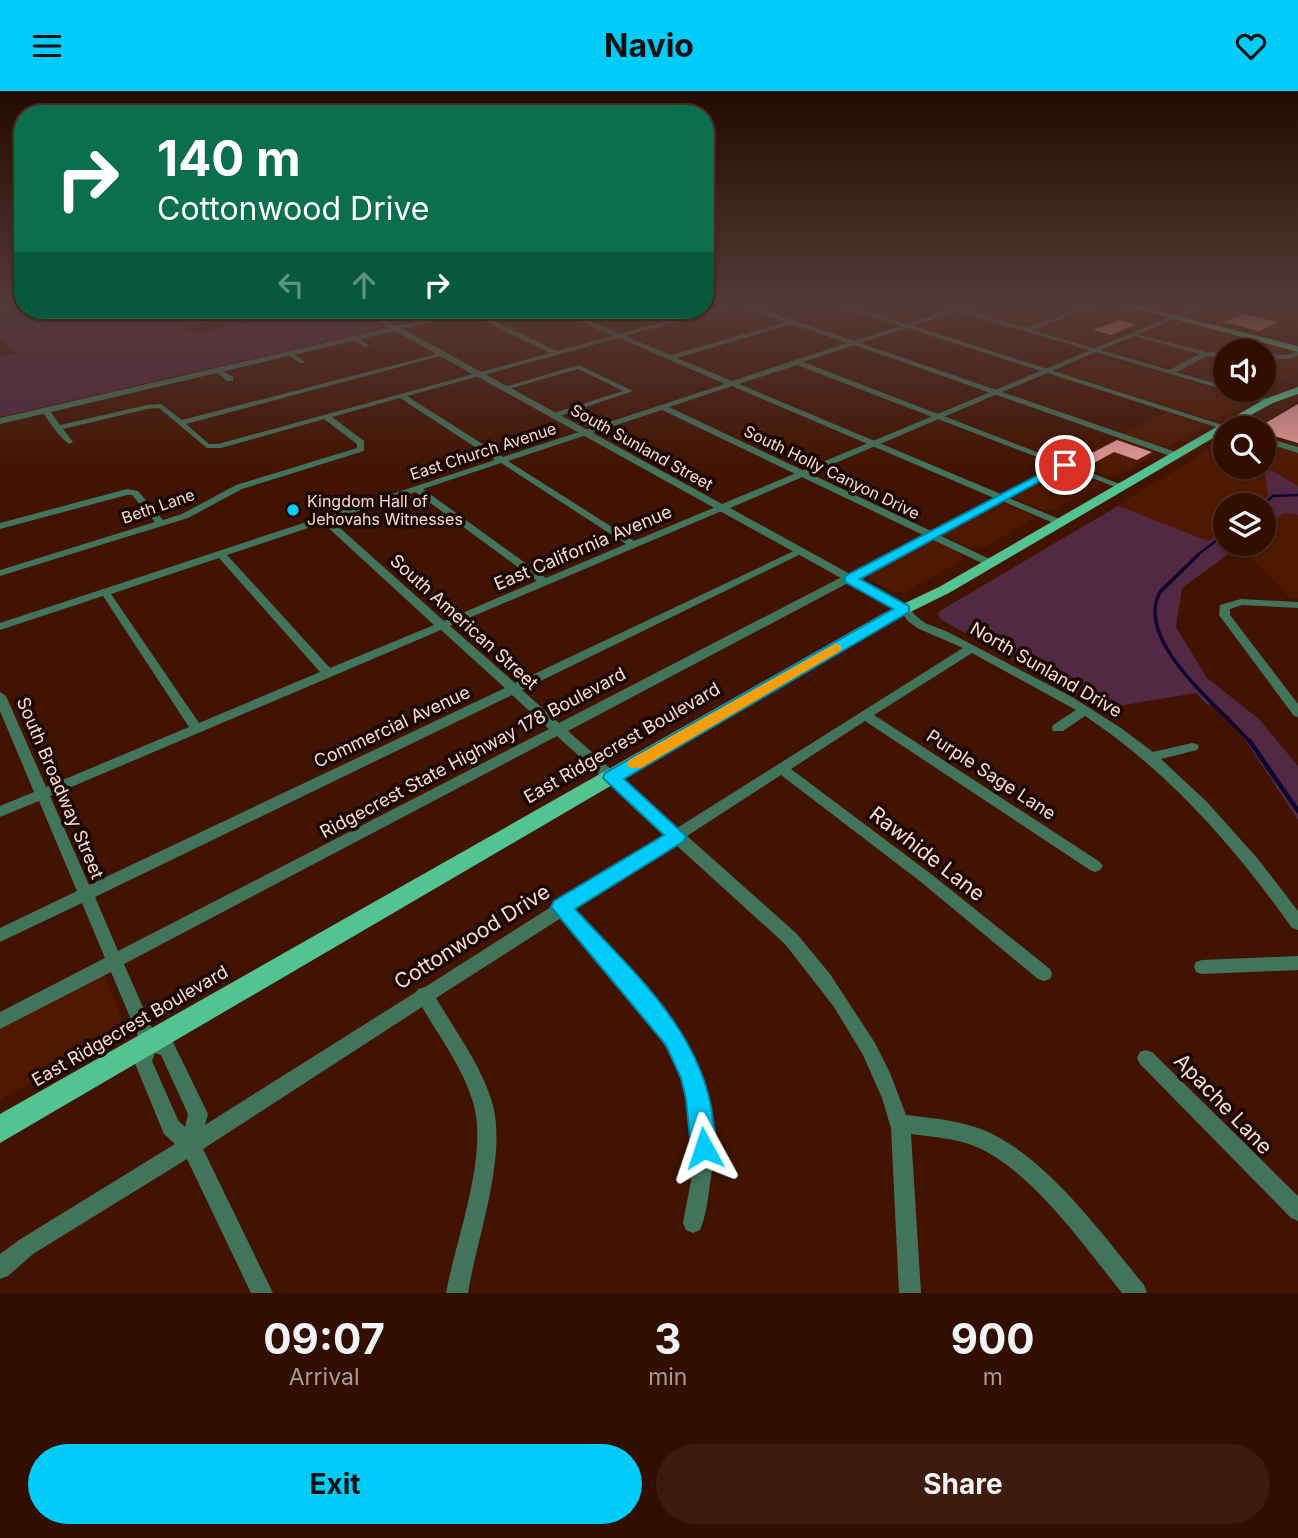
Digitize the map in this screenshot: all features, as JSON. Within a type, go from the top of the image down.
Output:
[{"type":"main road","name":"East Ridgecrest Boulevard","points":[[1276,392],[1298,379]]},
{"type":"main road","name":"East Ridgecrest Boulevard","points":[[1276,398],[1298,390]]},
{"type":"main road","name":"East Ridgecrest Boulevard","points":[[1246,416],[1267,402]]},
{"type":"main road","name":"East Ridgecrest Boulevard","points":[[0,1129],[904,609],[917,605],[1213,436]]},
{"type":"street","points":[[0,421],[263,359]]},
{"type":"street","points":[[297,359],[302,362]]},
{"type":"street","points":[[183,422],[425,359]]},
{"type":"street","name":"South Sunland Street","points":[[454,359],[904,609]]},
{"type":"street","points":[[58,428],[150,406],[166,407],[209,446],[328,418],[533,359]]},
{"type":"street","points":[[677,359],[1061,523]]},
{"type":"street","name":"East Church Avenue","points":[[0,627],[805,359]]},
{"type":"street","points":[[899,359],[1176,455]]},
{"type":"street","points":[[1012,359],[1213,423]]},
{"type":"street","name":"East California Avenue","points":[[0,812],[1076,359]]},
{"type":"street","points":[[1127,359],[1213,385]]},
{"type":"street","points":[[1170,372],[1196,359]]},
{"type":"street","points":[[796,362],[1121,487]]},
{"type":"street","points":[[505,389],[581,367],[629,391],[554,415]]},
{"type":"street","points":[[217,370],[230,379]]},
{"type":"street","points":[[401,395],[635,545]]},
{"type":"street","name":"South Holly Canyon Drive","points":[[662,407],[990,563]]},
{"type":"street","points":[[46,410],[69,442]]},
{"type":"street","name":"Beth Lane","points":[[0,573],[199,510],[239,487],[356,452],[362,447],[361,443],[328,418]]},
{"type":"street","points":[[1276,443],[1298,450]]},
{"type":"street","name":"Ridgecrest State Highway 178 Boulevard","points":[[0,1021],[1065,465]]},
{"type":"street","points":[[416,488],[545,582]]},
{"type":"street","points":[[0,526],[116,494],[131,493],[135,493],[161,523]]},
{"type":"street","name":"South American Street","points":[[324,519],[791,939],[820,970],[839,997],[876,1065],[899,1123],[909,1239],[910,1293]]},
{"type":"street","name":"Commercial Avenue","points":[[0,935],[800,552]]},
{"type":"street","points":[[220,553],[329,675]]},
{"type":"street","points":[[105,592],[197,730]]},
{"type":"street","points":[[1298,605],[1247,603],[1224,607],[1225,615],[1298,713]]},
{"type":"street","name":"North Sunland Drive","points":[[904,609],[910,619],[931,631],[944,634],[1085,710],[1150,757],[1225,830],[1298,923]]},
{"type":"street","name":"Cottonwood Drive","points":[[0,1268],[26,1247],[191,1145],[424,994],[971,648]]},
{"type":"street","name":"South Broadway Street","points":[[0,696],[150,1043]]},
{"type":"street","points":[[1058,728],[1085,710]]},
{"type":"street","name":"Purple Sage Lane","points":[[865,715],[1095,866]]},
{"type":"street","points":[[1150,757],[1192,747]]},
{"type":"street","name":"Rawhide Lane","points":[[782,769],[926,878],[1044,974]]},
{"type":"street","points":[[561,907],[641,996],[674,1038],[692,1077],[701,1111],[704,1148],[702,1174],[692,1223]]},
{"type":"street","points":[[1202,967],[1298,963]]},
{"type":"street","points":[[424,994],[468,1071],[484,1104],[487,1119],[487,1154],[457,1293]]},
{"type":"street","points":[[191,1145],[198,1114],[167,1048],[150,1043],[143,1061],[171,1127],[191,1145],[262,1293]]},
{"type":"street","name":"Apache Lane","points":[[1146,1058],[1298,1211]]},
{"type":"street","points":[[899,1123],[981,1139],[1002,1151],[1034,1177],[1063,1206],[1136,1293]]},
{"type":"shaded area","points":[[0,359],[250,359],[0,417]]},
{"type":"shaded area","points":[[1090,359],[1109,359],[1213,388],[1213,402],[1246,402],[1221,416],[1208,419],[1059,371]]},
{"type":"shaded area","points":[[1142,359],[1213,359],[1213,381]]},
{"type":"shaded area","points":[[1276,359],[1298,359],[1298,373],[1276,386]]},
{"type":"shaded area","points":[[1166,412],[1205,426],[1169,446],[1160,446],[1124,434]]},
{"type":"shaded area","points":[[1117,438],[1157,454],[1116,476],[1107,476],[1069,463]]},
{"type":"shaded area","points":[[1276,446],[1298,453],[1298,494],[1276,502],[1276,493],[1213,493],[1213,538],[1206,543],[1114,507],[1213,448],[1213,479],[1276,479]]},
{"type":"shaded area","points":[[1059,467],[1100,485],[1054,510],[1044,510],[1006,495]]},
{"type":"shaded area","points":[[1276,473],[1298,486],[1298,515],[1284,513],[1276,519],[1276,493],[1268,493],[1266,479],[1276,479]]},
{"type":"shaded area","points":[[993,499],[1030,514],[1034,519],[982,548],[971,548],[933,530]]},
{"type":"shaded area","points":[[1118,506],[1208,541],[1213,537],[1213,556],[1226,556],[1182,588],[1176,627],[1207,678],[1259,719],[1298,766],[1298,820],[1230,717],[1213,704],[1207,705],[1196,693],[1100,709],[940,619],[938,612]]},
{"type":"shaded area","points":[[1283,511],[1298,513],[1298,598],[1290,598],[1250,556],[1276,556],[1276,515]]},
{"type":"shaded area","points":[[924,537],[961,554],[964,559],[905,592],[894,592],[855,572]]},
{"type":"shaded area","points":[[104,973],[122,1019],[115,1035],[0,1100],[0,1027]]},
{"type":"building","points":[[1298,404],[1298,443],[1276,437],[1276,417]]},
{"type":"building","points":[[1117,440],[1152,452],[1137,460],[1114,452],[1085,468],[1073,463]]},
{"type":"waterway","points":[[1276,496],[1298,495]]},
{"type":"waterway","points":[[1196,556],[1213,543]]},
{"type":"waterway","points":[[1198,555],[1160,592],[1155,611],[1159,631],[1169,652],[1184,673],[1250,742]]},
{"type":"waterway","points":[[1249,740],[1298,811]]},
{"type":"slow traffic","points":[[635,764],[835,648]]},
{"type":"place","name":"Kingdom Hall of Jehovahs Witnesses","points":[[293,510]]},
{"type":"route","points":[[704,1148],[699,1099],[674,1038],[641,996],[561,907],[677,836],[611,778],[904,609],[849,579],[1065,465]]}]
